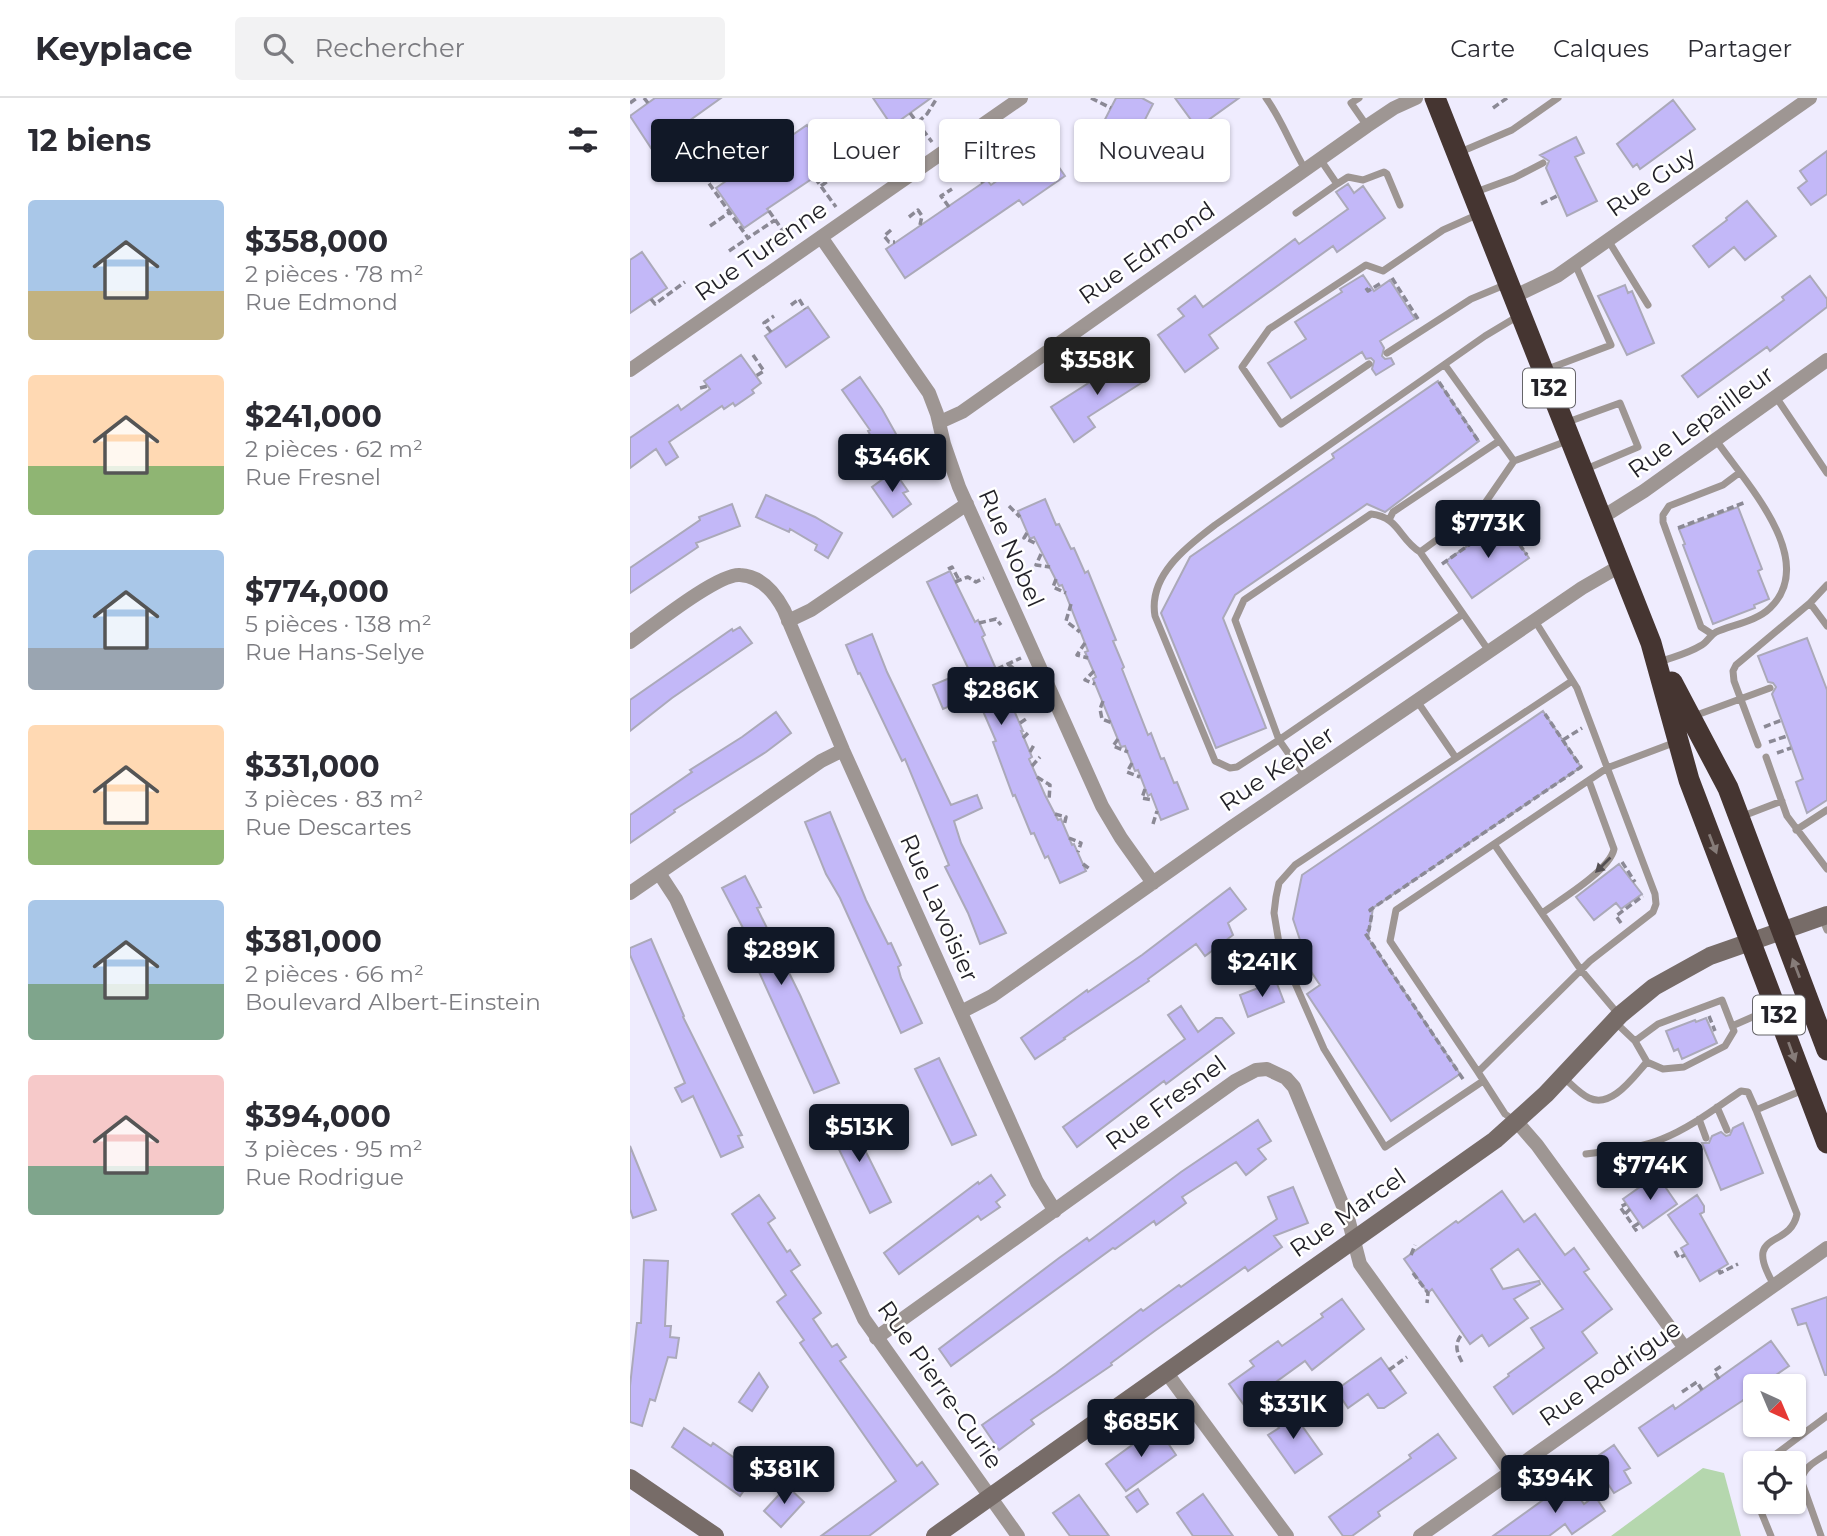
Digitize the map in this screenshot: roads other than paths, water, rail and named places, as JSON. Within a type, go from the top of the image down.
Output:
[{"type":"highway","name":"132","points":[[1435,98],[1686,729],[1728,788],[1827,1050]]},
{"type":"highway","name":"132","points":[[1686,729],[1689,780],[1827,1143]]},
{"type":"street","name":"Rue Turenne","points":[[630,370],[1021,98]]},
{"type":"street","name":"Rue Edmond","points":[[940,422],[962,412],[1367,126],[1394,108],[1416,98]]},
{"type":"street","name":"Rue Guy","points":[[1514,298],[1553,279],[1810,98]]},
{"type":"street","name":"Rue Nobel","points":[[821,237],[929,393],[940,422],[948,458],[967,504],[1102,806],[1153,883]]},
{"type":"street","name":"Rue Lepailleur","points":[[1601,518],[1644,491],[1827,360]]},
{"type":"street","points":[[788,621],[811,610],[967,504]]},
{"type":"street","name":"Rue Kepler","points":[[961,1012],[992,996],[1489,651],[1620,566]]},
{"type":"street","name":"Rue Lavoisier","points":[[630,642],[713,584],[738,574],[765,585],[779,600],[843,750],[1037,1182],[1055,1211]]},
{"type":"street","points":[[630,893],[821,761],[843,750]]},
{"type":"street","name":"Rue Pierre-Curie","points":[[659,873],[676,899],[859,1309],[876,1338],[1018,1536]]},
{"type":"street","name":"Rue Marcel","points":[[935,1536],[1517,1122],[1617,1018],[1654,988],[1690,965],[1728,949],[1825,921]]},
{"type":"street","name":"Rue Fresnel","points":[[876,1338],[1235,1081],[1256,1070],[1267,1069],[1286,1078],[1300,1098],[1348,1218],[1360,1264],[1510,1472]]},
{"type":"street","points":[[1517,1122],[1537,1145],[1684,1347]]},
{"type":"street","name":"Rue Rodrigue","points":[[1420,1536],[1827,1248]]},
{"type":"street","points":[[1166,1371],[1287,1536]]},
{"type":"street","points":[[630,1478],[715,1536]]},
{"type":"lane","points":[[1266,98],[1306,169]]},
{"type":"lane","points":[[1359,98],[1351,103],[1367,126]]},
{"type":"lane","points":[[1456,153],[1511,130],[1558,98]]},
{"type":"lane","points":[[1320,159],[1337,184]]},
{"type":"lane","points":[[1472,193],[1514,178],[1543,163]]},
{"type":"lane","points":[[1296,213],[1348,177],[1363,180],[1384,172],[1400,205]]},
{"type":"lane","points":[[1369,364],[1281,424],[1242,368],[1269,329],[1366,265],[1383,271],[1443,230],[1480,214]]},
{"type":"lane","points":[[1608,240],[1648,305]]},
{"type":"lane","points":[[1543,371],[1611,345],[1574,264]]},
{"type":"lane","points":[[1387,353],[1471,299],[1514,298]]},
{"type":"lane","points":[[1463,614],[1279,740],[1237,767],[1230,768],[1215,761],[1155,616],[1154,596],[1166,570],[1202,535],[1485,336],[1514,298]]},
{"type":"lane","points":[[1445,365],[1514,461]]},
{"type":"lane","points":[[1775,397],[1827,473]]},
{"type":"lane","points":[[1420,551],[1483,506],[1514,461],[1620,403],[1639,447],[1582,470]]},
{"type":"lane","points":[[1656,656],[1702,646],[1712,634],[1769,609],[1782,591],[1787,576],[1787,557],[1780,536],[1716,439]]},
{"type":"lane","points":[[1389,520],[1394,512],[1499,441]]},
{"type":"lane","points":[[1712,634],[1701,626],[1663,522],[1663,515],[1669,506],[1723,485],[1739,473]]},
{"type":"lane","points":[[1305,777],[1279,740],[1235,620],[1239,608],[1249,596],[1365,516],[1378,514],[1395,522],[1411,546],[1420,551],[1489,651]]},
{"type":"lane","points":[[1758,745],[1734,681],[1733,671],[1736,665],[1810,603],[1827,585]]},
{"type":"lane","points":[[1810,603],[1827,626]]},
{"type":"lane","points":[[1478,1072],[1581,970],[1653,912],[1656,904],[1655,894],[1572,681],[1535,621]]},
{"type":"lane","points":[[1483,1081],[1385,1147],[1324,1049],[1280,948],[1274,913],[1279,883],[1295,865],[1572,681]]},
{"type":"lane","points":[[1517,1122],[1505,1114],[1390,941],[1396,910],[1607,768],[1741,699],[1770,688]]},
{"type":"lane","points":[[1417,701],[1456,758]]},
{"type":"lane","points":[[1766,757],[1787,816],[1827,869]]},
{"type":"lane","points":[[1542,914],[1603,867],[1613,854],[1614,849],[1589,781]]},
{"type":"lane","points":[[1739,818],[1782,801]]},
{"type":"lane","points":[[1796,830],[1827,810]]},
{"type":"lane","points":[[1494,844],[1581,970],[1635,1041],[1647,1062],[1663,1069],[1684,1067],[1726,1046],[1732,1036],[1732,1026],[1722,1000],[1657,1024],[1635,1041]]},
{"type":"lane","points":[[1732,1026],[1776,1007]]},
{"type":"lane","points":[[1563,1077],[1590,1099],[1603,1099],[1622,1090],[1647,1062]]},
{"type":"lane","points":[[1756,1110],[1806,1089]]},
{"type":"lane","points":[[1586,1154],[1648,1144],[1674,1134],[1745,1091],[1748,1092],[1797,1214],[1794,1224],[1768,1244],[1762,1255],[1763,1265],[1774,1284]]},
{"type":"lane","points":[[1717,1107],[1727,1130]]},
{"type":"lane","points":[[1699,1119],[1706,1138]]},
{"type":"lane","points":[[1780,1451],[1827,1416]]},
{"type":"lane","points":[[1821,1536],[1801,1480],[1802,1474],[1810,1465],[1827,1454]]},
{"type":"lane","points":[[1762,1514],[1771,1536]]}]
